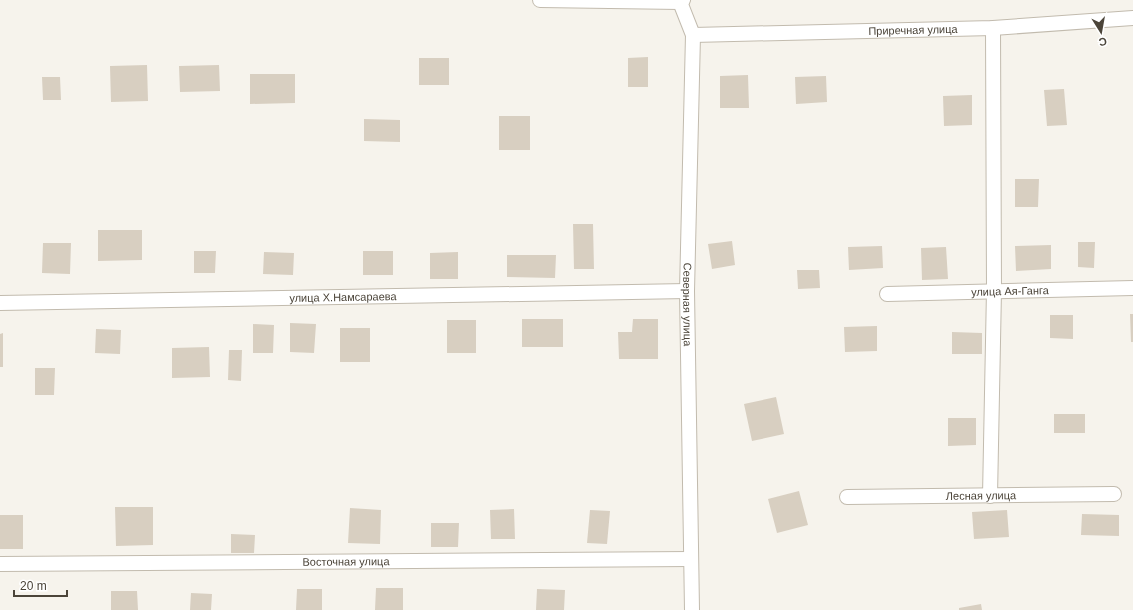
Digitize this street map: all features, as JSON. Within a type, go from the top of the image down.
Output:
[{"type":"street","points":[[540,0],[681,1]]},
{"type":"street","name":"Северная улица","points":[[681,1],[693,35],[687,291],[692,610]]},
{"type":"street","name":"Приречная улица","points":[[693,35],[993,28],[1133,18]]},
{"type":"street","points":[[990,496],[994,290],[993,28]]},
{"type":"street","name":"улица Ая-Ганга","points":[[887,294],[994,290],[1133,288]]},
{"type":"street","name":"улица Х.Намсараева","points":[[0,304],[687,291]]},
{"type":"street","name":"Лесная улица","points":[[848,497],[1114,494]]},
{"type":"street","name":"Восточная улица","points":[[0,564],[691,559]]},
{"type":"building","points":[[648,57],[648,87],[628,87],[628,58]]},
{"type":"building","points":[[419,58],[449,58],[449,85],[419,85]]},
{"type":"building","points":[[147,65],[148,101],[111,102],[110,66]]},
{"type":"building","points":[[219,65],[220,91],[180,92],[179,66]]},
{"type":"building","points":[[250,74],[295,74],[295,103],[250,104]]},
{"type":"building","points":[[748,75],[749,108],[720,108],[720,76]]},
{"type":"building","points":[[826,76],[827,102],[796,104],[795,77]]},
{"type":"building","points":[[42,77],[60,77],[61,100],[43,100]]},
{"type":"building","points":[[1064,89],[1067,125],[1047,126],[1044,90]]},
{"type":"building","points":[[972,95],[972,125],[944,126],[943,96]]},
{"type":"building","points":[[499,116],[530,116],[530,150],[499,150]]},
{"type":"building","points":[[364,119],[400,120],[400,142],[364,141]]},
{"type":"building","points":[[1015,179],[1039,179],[1038,207],[1015,207]]},
{"type":"building","points":[[573,224],[593,224],[594,269],[574,269]]},
{"type":"building","points":[[98,230],[142,230],[142,260],[98,261]]},
{"type":"building","points":[[732,241],[735,265],[712,269],[708,244]]},
{"type":"building","points":[[1078,242],[1095,242],[1094,268],[1078,267]]},
{"type":"building","points":[[43,243],[71,243],[70,274],[42,273]]},
{"type":"building","points":[[1051,245],[1051,269],[1016,271],[1015,246]]},
{"type":"building","points":[[882,246],[883,268],[849,270],[848,247]]},
{"type":"building","points":[[946,247],[948,279],[922,280],[921,248]]},
{"type":"building","points":[[194,251],[216,251],[215,273],[194,273]]},
{"type":"building","points":[[363,251],[393,251],[393,275],[363,275]]},
{"type":"building","points":[[264,252],[294,253],[293,275],[263,274]]},
{"type":"building","points":[[458,252],[458,279],[430,279],[430,253]]},
{"type":"building","points":[[507,255],[556,255],[555,278],[507,277]]},
{"type":"building","points":[[797,270],[819,270],[820,288],[798,289]]},
{"type":"building","points":[[1130,314],[1133,314],[1133,342],[1131,342]]},
{"type":"building","points":[[1050,315],[1073,315],[1073,339],[1050,338]]},
{"type":"building","points":[[522,319],[563,319],[563,347],[522,347]]},
{"type":"building","points":[[633,319],[658,319],[658,359],[619,359],[618,332],[632,332]]},
{"type":"building","points":[[447,320],[476,320],[476,353],[447,353]]},
{"type":"building","points":[[290,323],[316,324],[314,353],[290,352]]},
{"type":"building","points":[[253,324],[274,325],[273,353],[253,353]]},
{"type":"building","points":[[877,326],[877,351],[845,352],[844,327]]},
{"type":"building","points":[[340,328],[370,328],[370,362],[340,362]]},
{"type":"building","points":[[96,329],[121,330],[120,354],[95,353]]},
{"type":"building","points":[[952,332],[982,333],[982,354],[952,354]]},
{"type":"building","points":[[3,333],[3,367],[0,367],[0,334]]},
{"type":"building","points":[[209,347],[210,377],[172,378],[172,348]]},
{"type":"building","points":[[229,350],[242,350],[241,381],[228,380]]},
{"type":"building","points":[[35,368],[55,368],[54,395],[35,395]]},
{"type":"building","points":[[776,397],[784,434],[752,441],[744,404]]},
{"type":"building","points":[[1054,414],[1085,414],[1085,433],[1054,433]]},
{"type":"building","points":[[948,418],[976,418],[976,445],[948,446]]},
{"type":"building","points":[[799,491],[808,525],[777,533],[768,499]]},
{"type":"building","points":[[115,507],[153,507],[153,545],[116,546]]},
{"type":"building","points":[[350,508],[381,510],[380,544],[348,543]]},
{"type":"building","points":[[514,509],[515,539],[491,539],[490,510]]},
{"type":"building","points":[[590,510],[610,511],[607,544],[587,543]]},
{"type":"building","points":[[1007,510],[1009,537],[974,539],[972,512]]},
{"type":"building","points":[[1082,514],[1119,515],[1119,536],[1081,535]]},
{"type":"building","points":[[0,515],[23,515],[23,549],[0,549]]},
{"type":"building","points":[[431,523],[459,523],[458,547],[431,547]]},
{"type":"building","points":[[231,534],[255,535],[254,553],[231,553]]},
{"type":"building","points":[[376,588],[403,588],[403,610],[375,610]]},
{"type":"building","points":[[297,589],[322,589],[322,610],[296,610]]},
{"type":"building","points":[[537,589],[565,590],[564,610],[536,610]]},
{"type":"building","points":[[111,591],[137,591],[138,610],[111,610]]},
{"type":"building","points":[[191,593],[212,594],[211,610],[190,610]]},
{"type":"building","points":[[981,604],[982,610],[959,610],[959,608]]}]
